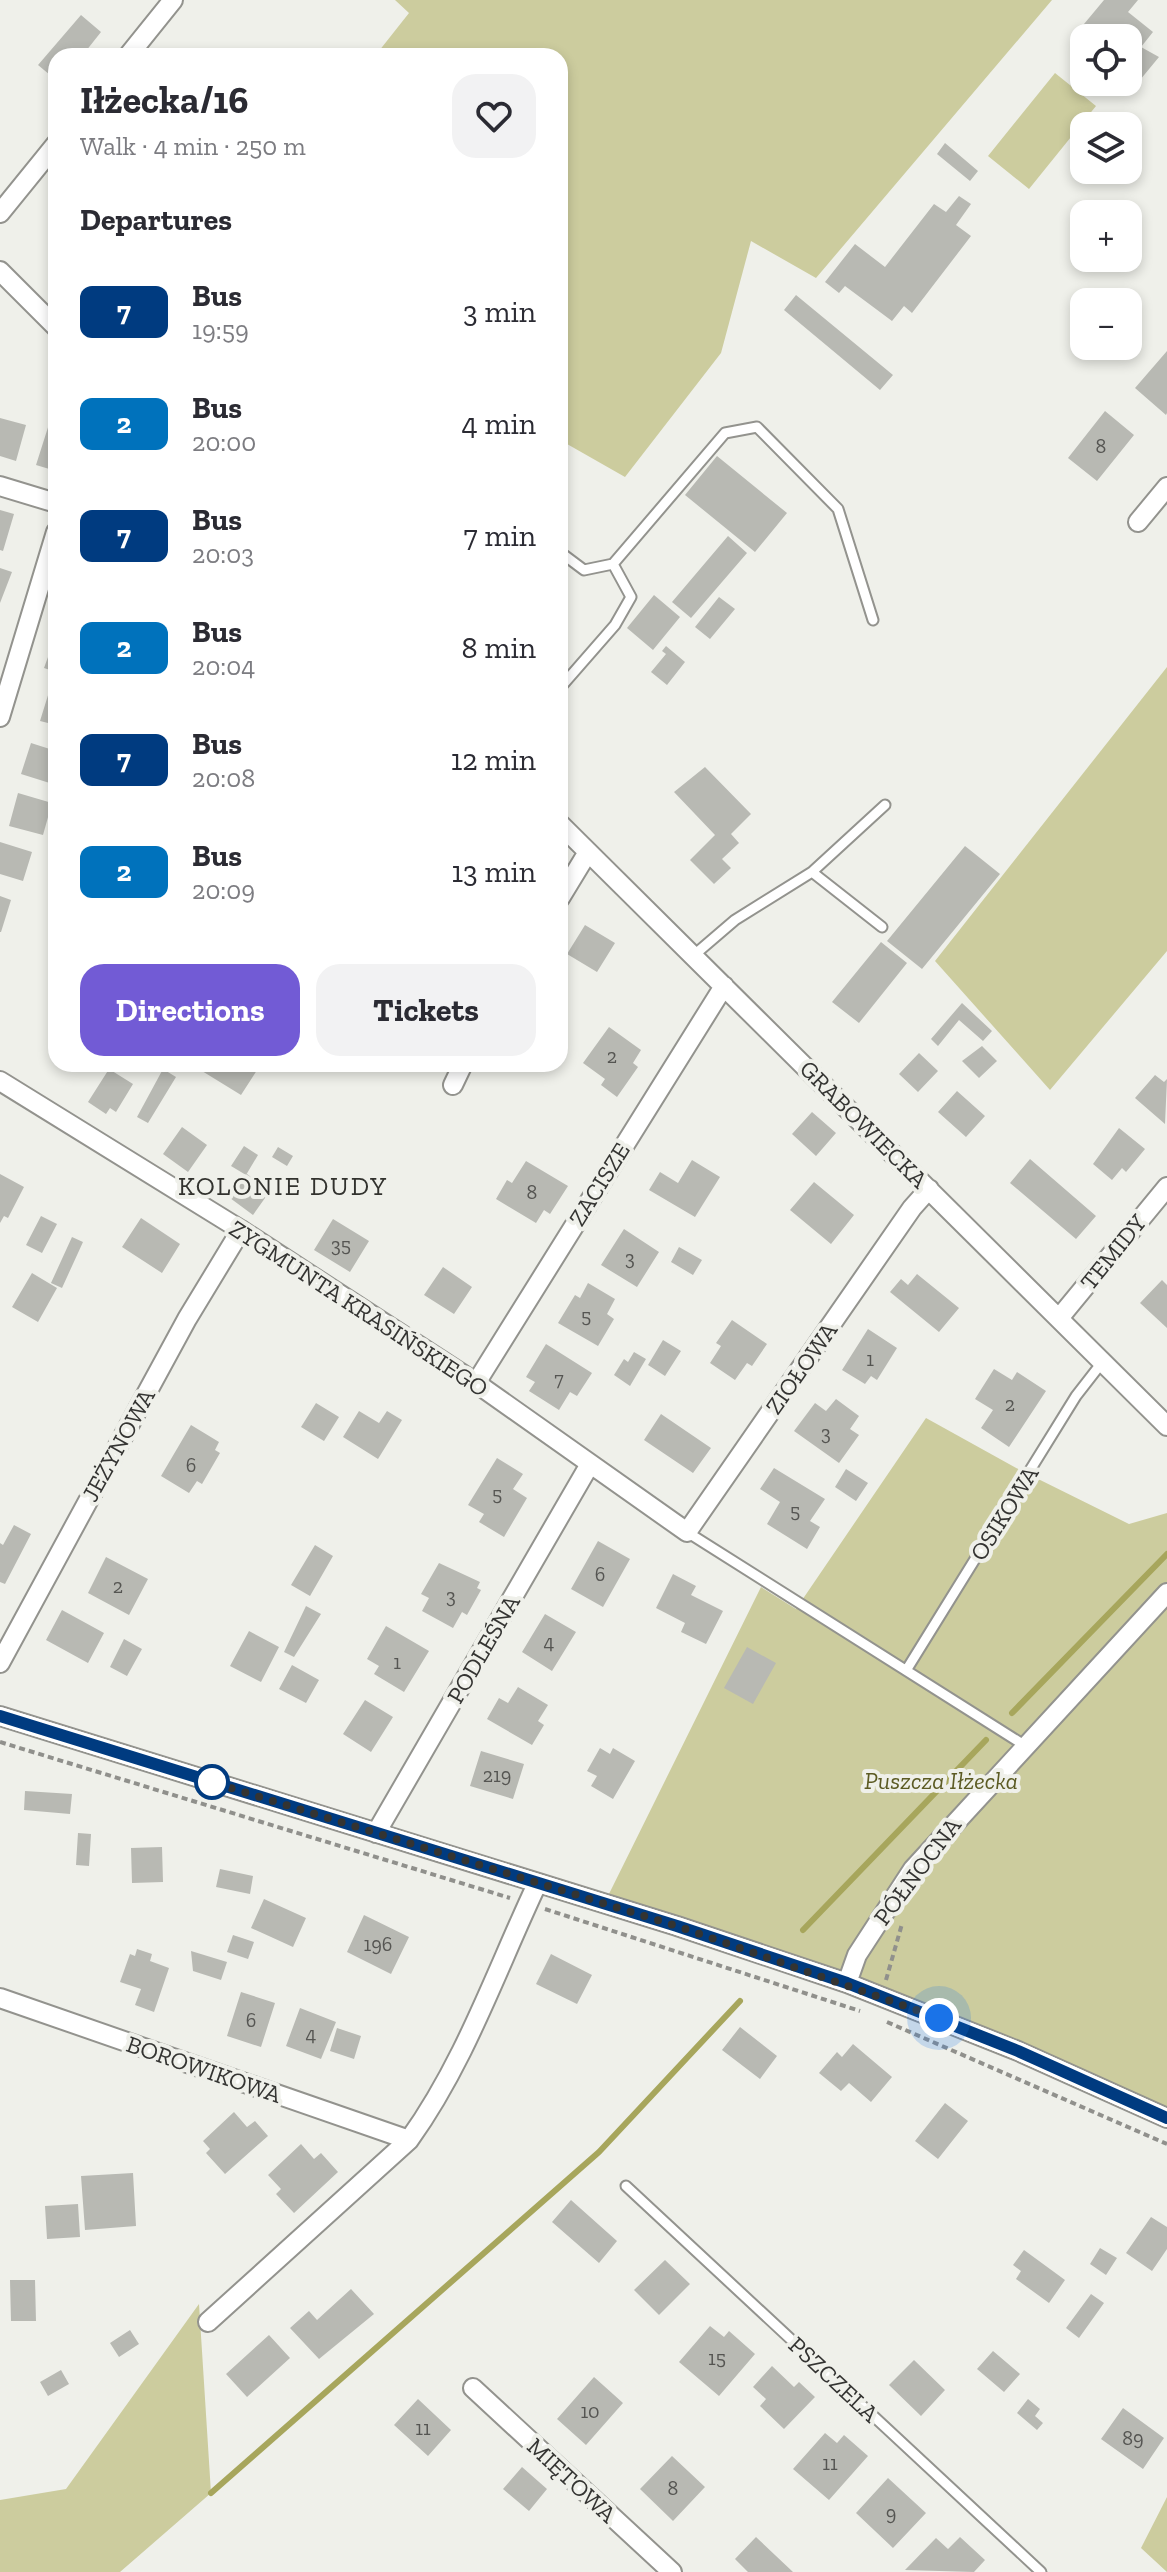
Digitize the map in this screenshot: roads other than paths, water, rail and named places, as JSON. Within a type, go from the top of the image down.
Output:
[{"type":"street","points":[[134,48],[173,0]]},
{"type":"street","points":[[0,213],[48,154]]},
{"type":"street","points":[[0,271],[48,319]]},
{"type":"street","points":[[0,486],[48,501]]},
{"type":"street","points":[[1138,522],[1167,487]]},
{"type":"street","points":[[0,717],[48,558]]},
{"type":"street","name":"GRABOWIECKA","points":[[568,832],[1104,1360],[1167,1426]]},
{"type":"street","points":[[568,885],[588,852]]},
{"type":"street","name":"ZACISZE","points":[[476,1383],[724,986]]},
{"type":"street","points":[[453,1085],[459,1072]]},
{"type":"street","name":"ZYGMUNTA KRASIŃSKIEGO","points":[[0,1081],[241,1230],[476,1383],[687,1532]]},
{"type":"street","name":"TEMIDY","points":[[1060,1317],[1167,1187]]},
{"type":"street","name":"ZIOŁOWA","points":[[687,1532],[912,1208],[929,1189]]},
{"type":"street","name":"JEŻYNOWA","points":[[0,1663],[179,1333],[241,1230]]},
{"type":"street","name":"PODLEŚNA","points":[[376,1833],[590,1464]]},
{"type":"street","name":"PÓŁNOCNA","points":[[847,1983],[863,1945],[913,1869],[1167,1593]]},
{"type":"street","points":[[0,1716],[847,1983],[1018,2051],[1167,2118]]},
{"type":"street","points":[[208,2322],[409,2140],[434,2106],[473,2032],[537,1884]]},
{"type":"street","name":"BOROWIKOWA","points":[[0,1998],[409,2140]]},
{"type":"street","name":"MIĘTOWA","points":[[473,2388],[672,2572]]},
{"type":"lane","points":[[568,558],[584,570],[613,564],[725,433],[757,427],[838,509],[873,620]]},
{"type":"lane","points":[[568,679],[615,625],[631,597],[613,564]]},
{"type":"lane","points":[[693,956],[735,920],[812,872],[885,805]]},
{"type":"lane","points":[[812,872],[882,927]]},
{"type":"lane","name":"OSIKOWA","points":[[907,1669],[1076,1396],[1104,1360]]},
{"type":"lane","points":[[687,1532],[1024,1745]]},
{"type":"lane","name":"PSZCZELA","points":[[626,2186],[1041,2572]]},
{"type":"waterway","points":[[1012,1713],[1167,1554]]},
{"type":"waterway","points":[[803,1930],[986,1740]]},
{"type":"waterway","points":[[211,2493],[599,2152],[740,2001]]},
{"type":"district","name":"KOLONIE DUDY","points":[[283,1186]]},
{"type":"park label","name":"Puszcza Iłżecka","points":[[941,1780]]}]
